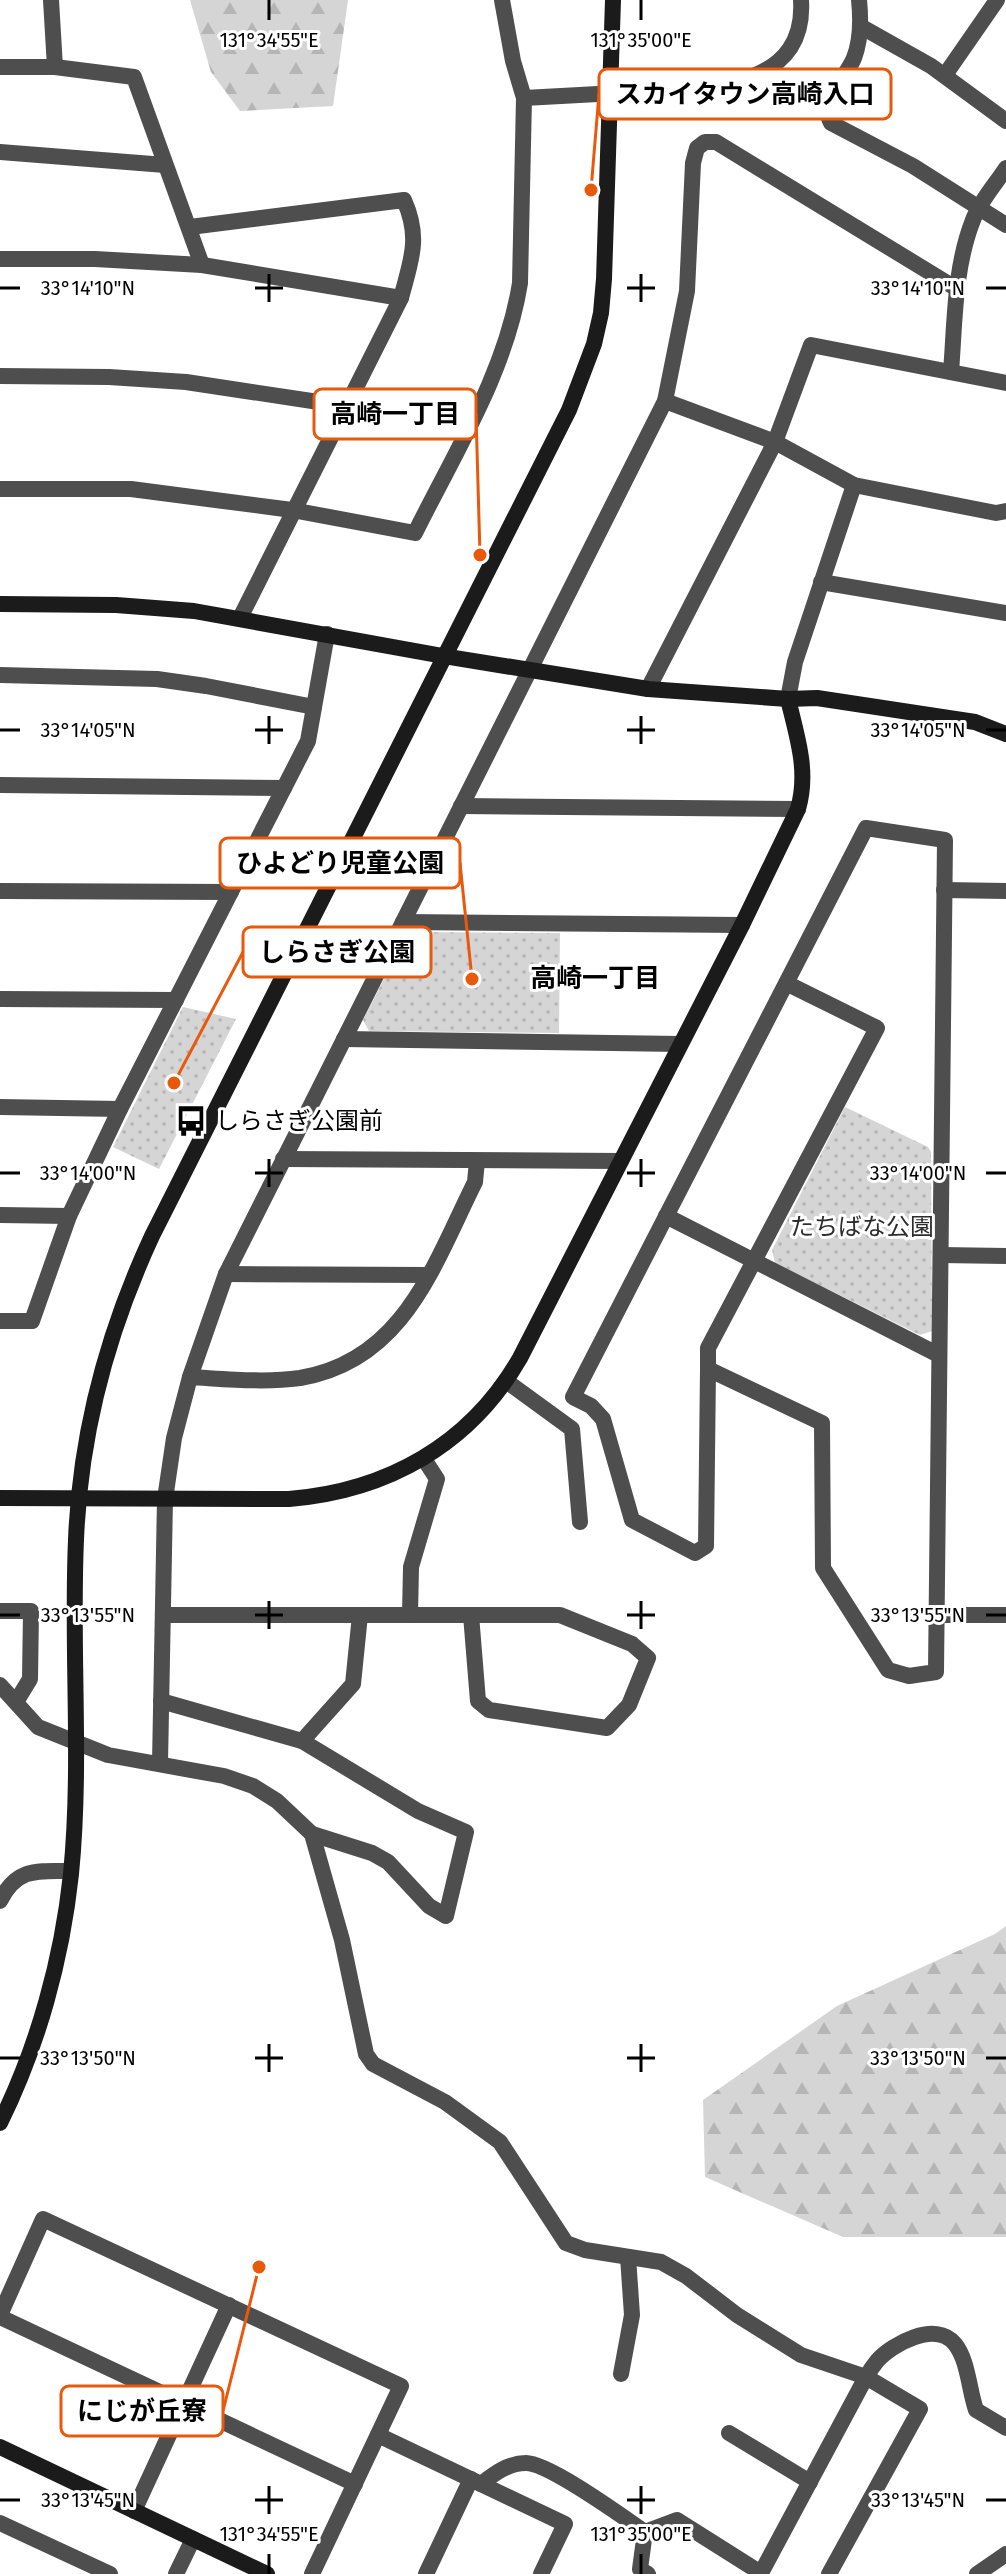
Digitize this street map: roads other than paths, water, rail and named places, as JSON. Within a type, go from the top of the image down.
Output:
[{"type":"street","points":[[51,0],[55,67]]},
{"type":"street","points":[[0,489],[131,489],[292,510],[415,533],[494,373],[516,309],[520,283],[524,98],[513,61],[502,0]]},
{"type":"street","points":[[0,2123],[7,2092],[55,1969],[71,1871],[76,1540],[90,1426],[106,1357],[134,1276],[575,397],[594,344],[601,313],[613,0]]},
{"type":"street","points":[[524,98],[713,88],[748,80],[770,67],[789,48],[799,28],[801,0]]},
{"type":"street","points":[[859,0],[860,26],[854,58],[827,108],[831,123],[913,166],[1006,225]]},
{"type":"street","points":[[945,75],[997,0]]},
{"type":"street","points":[[860,26],[945,75],[1006,121]]},
{"type":"street","points":[[0,67],[55,67],[134,77],[202,265]]},
{"type":"street","points":[[160,1763],[165,1499],[174,1438],[190,1377],[226,1274],[665,401],[687,291],[693,163],[697,148],[705,142],[716,142],[957,289]]},
{"type":"street","points":[[0,152],[165,165]]},
{"type":"street","points":[[951,372],[957,289],[969,231],[979,208],[1006,168]]},
{"type":"street","points":[[190,227],[404,200],[415,235],[413,256],[401,298],[240,618]]},
{"type":"street","points":[[0,259],[95,259],[202,265],[401,298]]},
{"type":"street","points":[[648,689],[775,442],[811,345],[1006,383]]},
{"type":"street","points":[[0,376],[109,377],[186,382],[345,406]]},
{"type":"street","points":[[665,401],[775,442],[854,485],[996,513],[1006,511]]},
{"type":"street","points":[[0,1498],[320,1496],[361,1486],[424,1459],[475,1418],[506,1381],[742,925],[798,809],[803,761],[788,699],[795,662],[854,485]]},
{"type":"street","points":[[821,582],[1006,613]]},
{"type":"street","points":[[0,604],[116,605],[194,611],[648,689],[788,699],[817,698],[975,722],[1006,734]]},
{"type":"street","points":[[0,1321],[32,1321],[69,1216],[120,1109],[308,741],[327,634]]},
{"type":"street","points":[[0,675],[157,679],[314,707]]},
{"type":"street","points":[[0,785],[284,788]]},
{"type":"street","points":[[461,806],[798,809]]},
{"type":"street","points":[[708,1369],[822,1423],[823,1568],[888,1670],[909,1676],[936,1672],[945,840],[866,828],[786,983],[666,1216],[573,1397],[591,1406],[603,1419],[632,1520],[695,1553],[706,1546],[708,1348],[877,1028],[786,983]]},
{"type":"street","points":[[944,890],[1006,891]]},
{"type":"street","points":[[0,891],[231,892]]},
{"type":"street","points":[[403,922],[742,925]]},
{"type":"street","points":[[0,999],[176,1000]]},
{"type":"street","points":[[344,1039],[680,1044]]},
{"type":"street","points":[[0,1107],[120,1109]]},
{"type":"street","points":[[283,1159],[621,1161]]},
{"type":"street","points":[[190,1377],[276,1380],[331,1370],[381,1341],[401,1321],[429,1275],[475,1182],[477,1161]]},
{"type":"street","points":[[0,1215],[69,1216]]},
{"type":"street","points":[[666,1216],[939,1355]]},
{"type":"street","points":[[941,1255],[1006,1256]]},
{"type":"street","points":[[226,1274],[429,1275]]},
{"type":"street","points":[[506,1381],[572,1429],[580,1522]]},
{"type":"street","points":[[410,1615],[411,1567],[437,1479],[424,1459]]},
{"type":"street","points":[[0,1611],[31,1611],[30,1679],[16,1702]]},
{"type":"street","points":[[163,1615],[360,1615],[410,1615],[471,1615],[560,1615],[632,1644],[648,1658],[629,1705],[607,1728],[489,1710],[478,1701],[471,1615]]},
{"type":"street","points":[[302,1741],[353,1684],[360,1615]]},
{"type":"street","points":[[937,1615],[1006,1615]]},
{"type":"street","points":[[0,1685],[38,1727],[108,1755],[224,1776],[253,1786],[277,1801],[312,1834],[372,1853],[388,1862],[429,1906],[446,1916],[466,1832],[418,1811],[302,1741],[161,1701]]},
{"type":"street","points":[[312,1834],[342,1940],[366,2054],[373,2064],[445,2102],[500,2142],[566,2243],[585,2250],[661,2262],[801,2355],[866,2377],[920,2409],[829,2574]]},
{"type":"street","points":[[0,1901],[5,1891],[30,1871],[71,1871]]},
{"type":"street","points":[[312,2574],[355,2484],[401,2386],[43,2219],[0,2316],[355,2484]]},
{"type":"street","points":[[621,2374],[632,2315],[628,2257]]},
{"type":"street","points":[[134,2511],[229,2305]]},
{"type":"street","points":[[645,2532],[677,2520],[761,2573],[866,2377],[878,2360],[916,2336],[937,2333],[947,2337],[961,2354],[976,2410],[1006,2428]]},
{"type":"street","points":[[729,2433],[810,2482]]},
{"type":"street","points":[[378,2435],[565,2524],[541,2574]]},
{"type":"street","points":[[0,2447],[267,2574]]},
{"type":"street","points":[[426,2574],[476,2481],[504,2467],[526,2463],[537,2465],[591,2494],[645,2532]]},
{"type":"street","points":[[0,2523],[110,2574]]},
{"type":"street","points":[[645,2532],[640,2569],[648,2574]]},
{"type":"street","points":[[176,2574],[193,2539]]},
{"type":"street","points":[[977,2574],[1006,2554]]},
{"type":"place","name":"スカイタウン高崎入口","points":[[591,190]]},
{"type":"place","name":"高崎一丁目","points":[[480,555]]},
{"type":"place","name":"ひよどり児童公園","points":[[472,979]]},
{"type":"place","name":"しらさぎ公園","points":[[174,1083]]},
{"type":"place","name":"しらさぎ公園前","points":[[191,1121]]},
{"type":"place","name":"にじが丘寮","points":[[259,2267]]},
{"type":"district","name":"高崎一丁目","points":[[595,978]]},
{"type":"park label","name":"たちばな公園","points":[[862,1227]]}]
